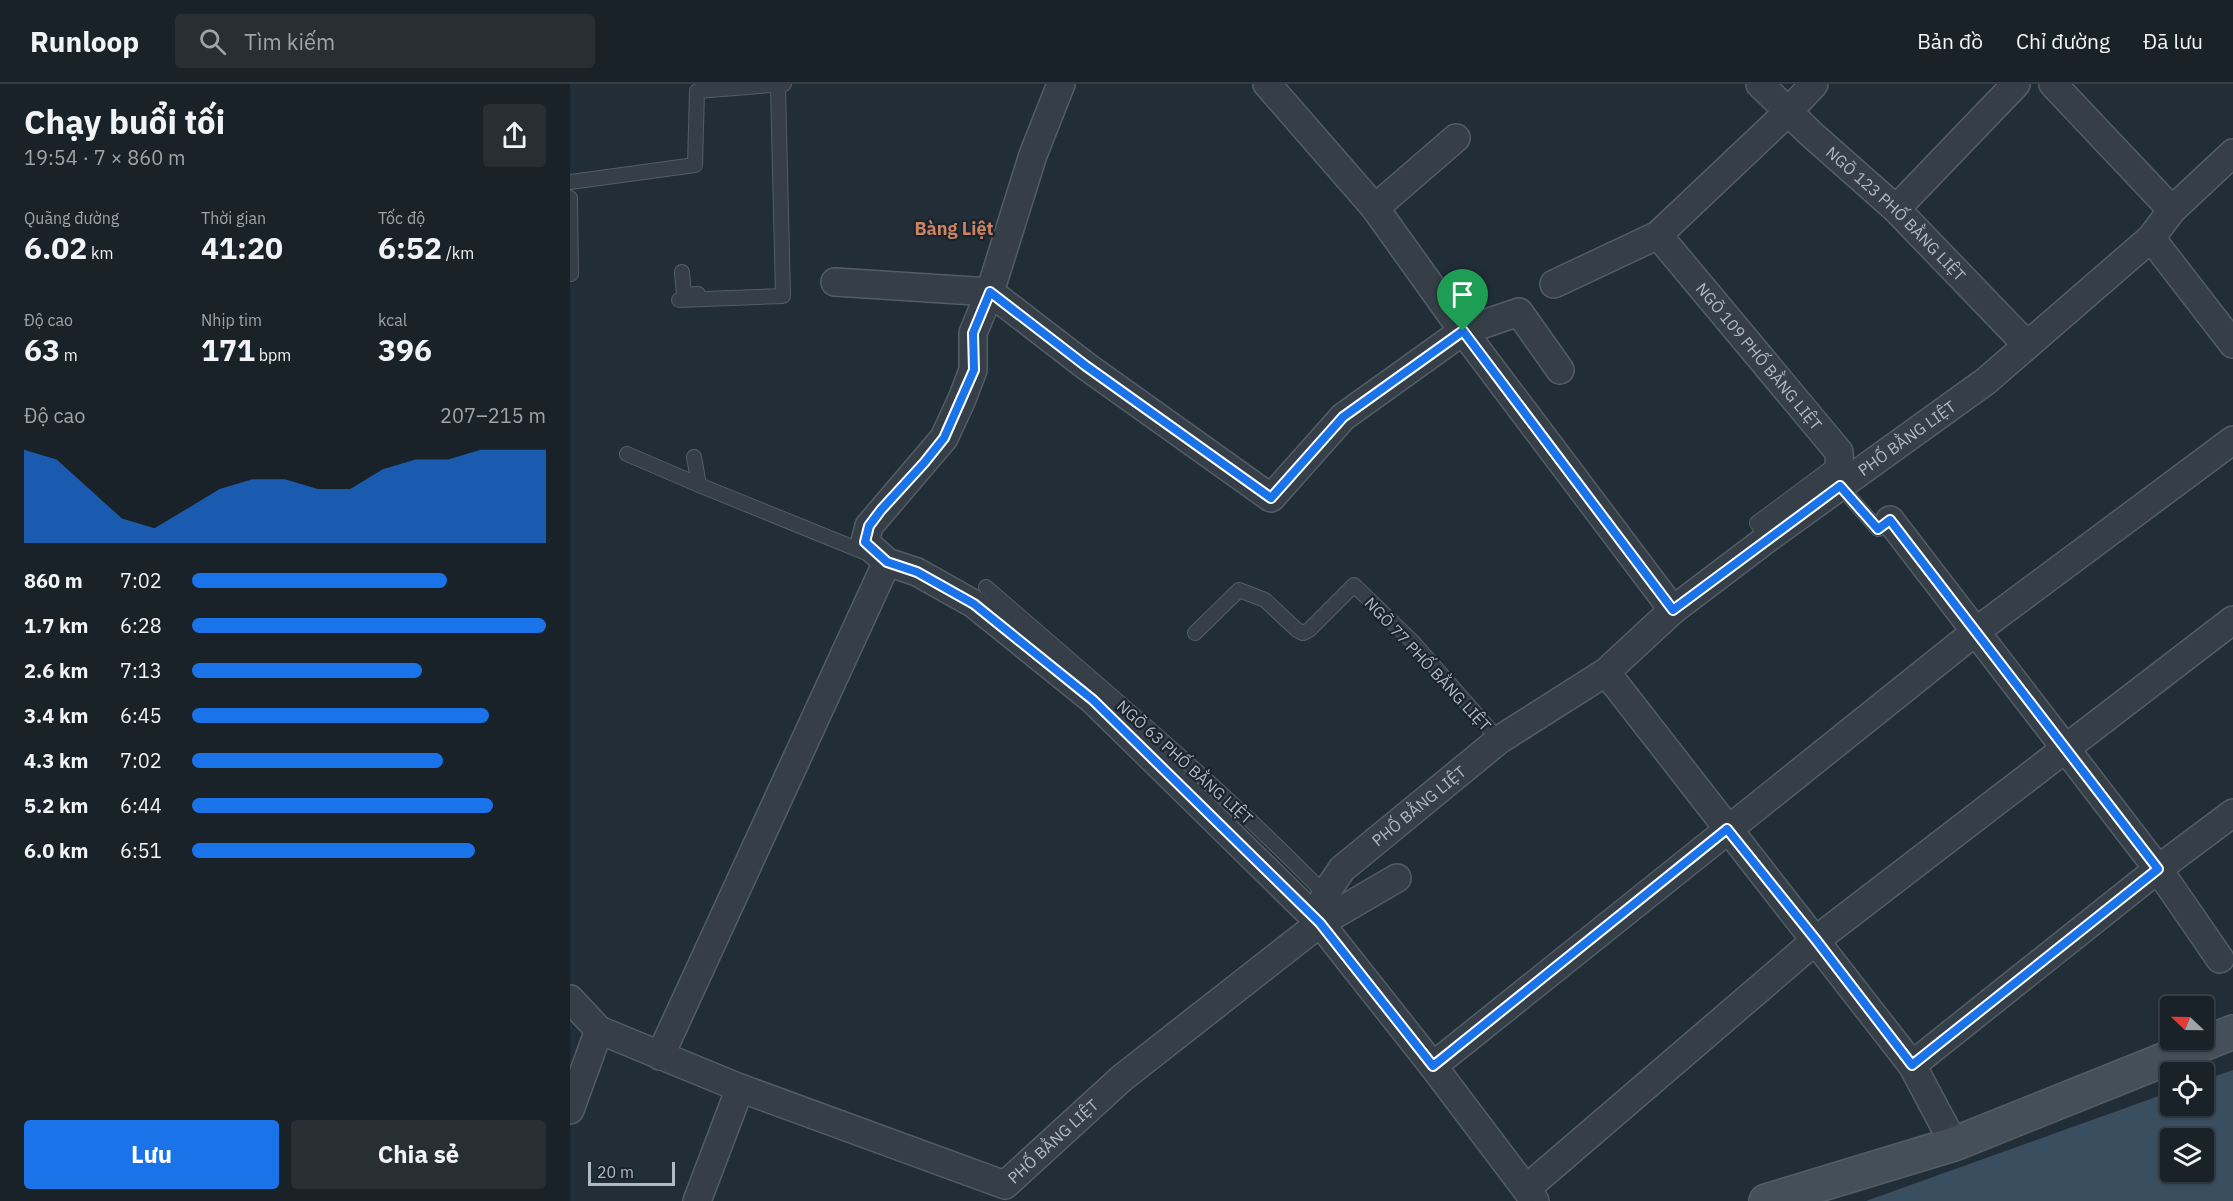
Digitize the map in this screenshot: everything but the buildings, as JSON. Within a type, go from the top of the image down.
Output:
[{"type":"street","points":[[1061,84],[1033,155],[990,292],[973,333],[974,370],[944,438],[869,526],[865,542],[887,562],[917,572],[974,604],[1093,700],[1320,923],[1531,1195],[1816,940],[2233,620]]},
{"type":"street","points":[[1267,84],[1375,208],[1463,331],[1673,610]]},
{"type":"street","name":"NGÕ 123 PHỐ BẰNG LIỆT","points":[[1760,84],[1896,209],[2027,345]]},
{"type":"street","points":[[1554,284],[1658,235],[1788,112],[1814,84]]},
{"type":"street","points":[[1896,209],[2016,84]]},
{"type":"street","points":[[2053,84],[2172,210]]},
{"type":"street","points":[[1375,208],[1456,138]]},
{"type":"street","name":"PHỐ BẰNG LIỆT","points":[[570,999],[599,1030],[740,1088],[1011,1193],[1122,1078],[1320,923],[1325,894],[1342,869],[1499,740],[1606,672],[1673,610],[1768,538],[1840,474],[1986,381],[2151,238],[2172,210],[2233,153]]},
{"type":"street","name":"NGÕ 109 PHỐ BẰNG LIỆT","points":[[1658,235],[1839,453],[1840,474]]},
{"type":"street","points":[[2151,238],[2233,344]]},
{"type":"street","points":[[835,282],[990,292],[1086,366],[1271,498],[1343,417],[1463,331],[1519,312],[1560,370]]},
{"type":"street","points":[[1433,1066],[1975,632],[2233,440]]},
{"type":"street","points":[[1890,520],[2158,869],[2220,959]]},
{"type":"street","points":[[660,1056],[887,562]]},
{"type":"street","points":[[1606,672],[1912,1065],[1954,1144]]},
{"type":"street","points":[[1912,1065],[2158,869],[2233,813]]},
{"type":"street","points":[[1320,923],[1397,878]]},
{"type":"street","points":[[570,1110],[599,1030]]},
{"type":"street","points":[[1766,1201],[1954,1144],[2233,1032]]},
{"type":"street","points":[[697,1201],[740,1088]]},
{"type":"lane","points":[[570,182],[695,165],[697,91],[781,85],[783,296],[679,300]]},
{"type":"lane","points":[[570,206],[571,274]]},
{"type":"lane","points":[[682,272],[684,295],[783,290]]},
{"type":"lane","points":[[627,454],[887,562]]},
{"type":"lane","points":[[694,457],[699,485]]},
{"type":"lane","points":[[1840,474],[1878,529],[1890,520]]},
{"type":"lane","name":"NGÕ 77 PHỐ BẰNG LIỆT","points":[[1195,633],[1239,590],[1265,600],[1303,633],[1309,630],[1354,585],[1413,642],[1499,740]]},
{"type":"lane","name":"NGÕ 63 PHỐ BẰNG LIỆT","points":[[986,587],[1265,833],[1325,894]]},
{"type":"water","points":[[2233,1070],[2233,1201],[1866,1201],[2160,1096],[2160,1116],[2214,1116],[2214,1077]]},
{"type":"district","name":"Bàng Liệt","points":[[954,228]]},
{"type":"route","points":[[990,292],[1086,366],[1271,498],[1343,417],[1463,331],[1673,610],[1840,486],[1878,529],[1890,520],[2158,869],[1912,1065],[1727,829],[1433,1066],[1320,923],[1093,700],[974,604],[917,572],[887,562],[865,542],[869,526],[881,510],[944,438],[974,370],[973,333],[990,292]]}]
